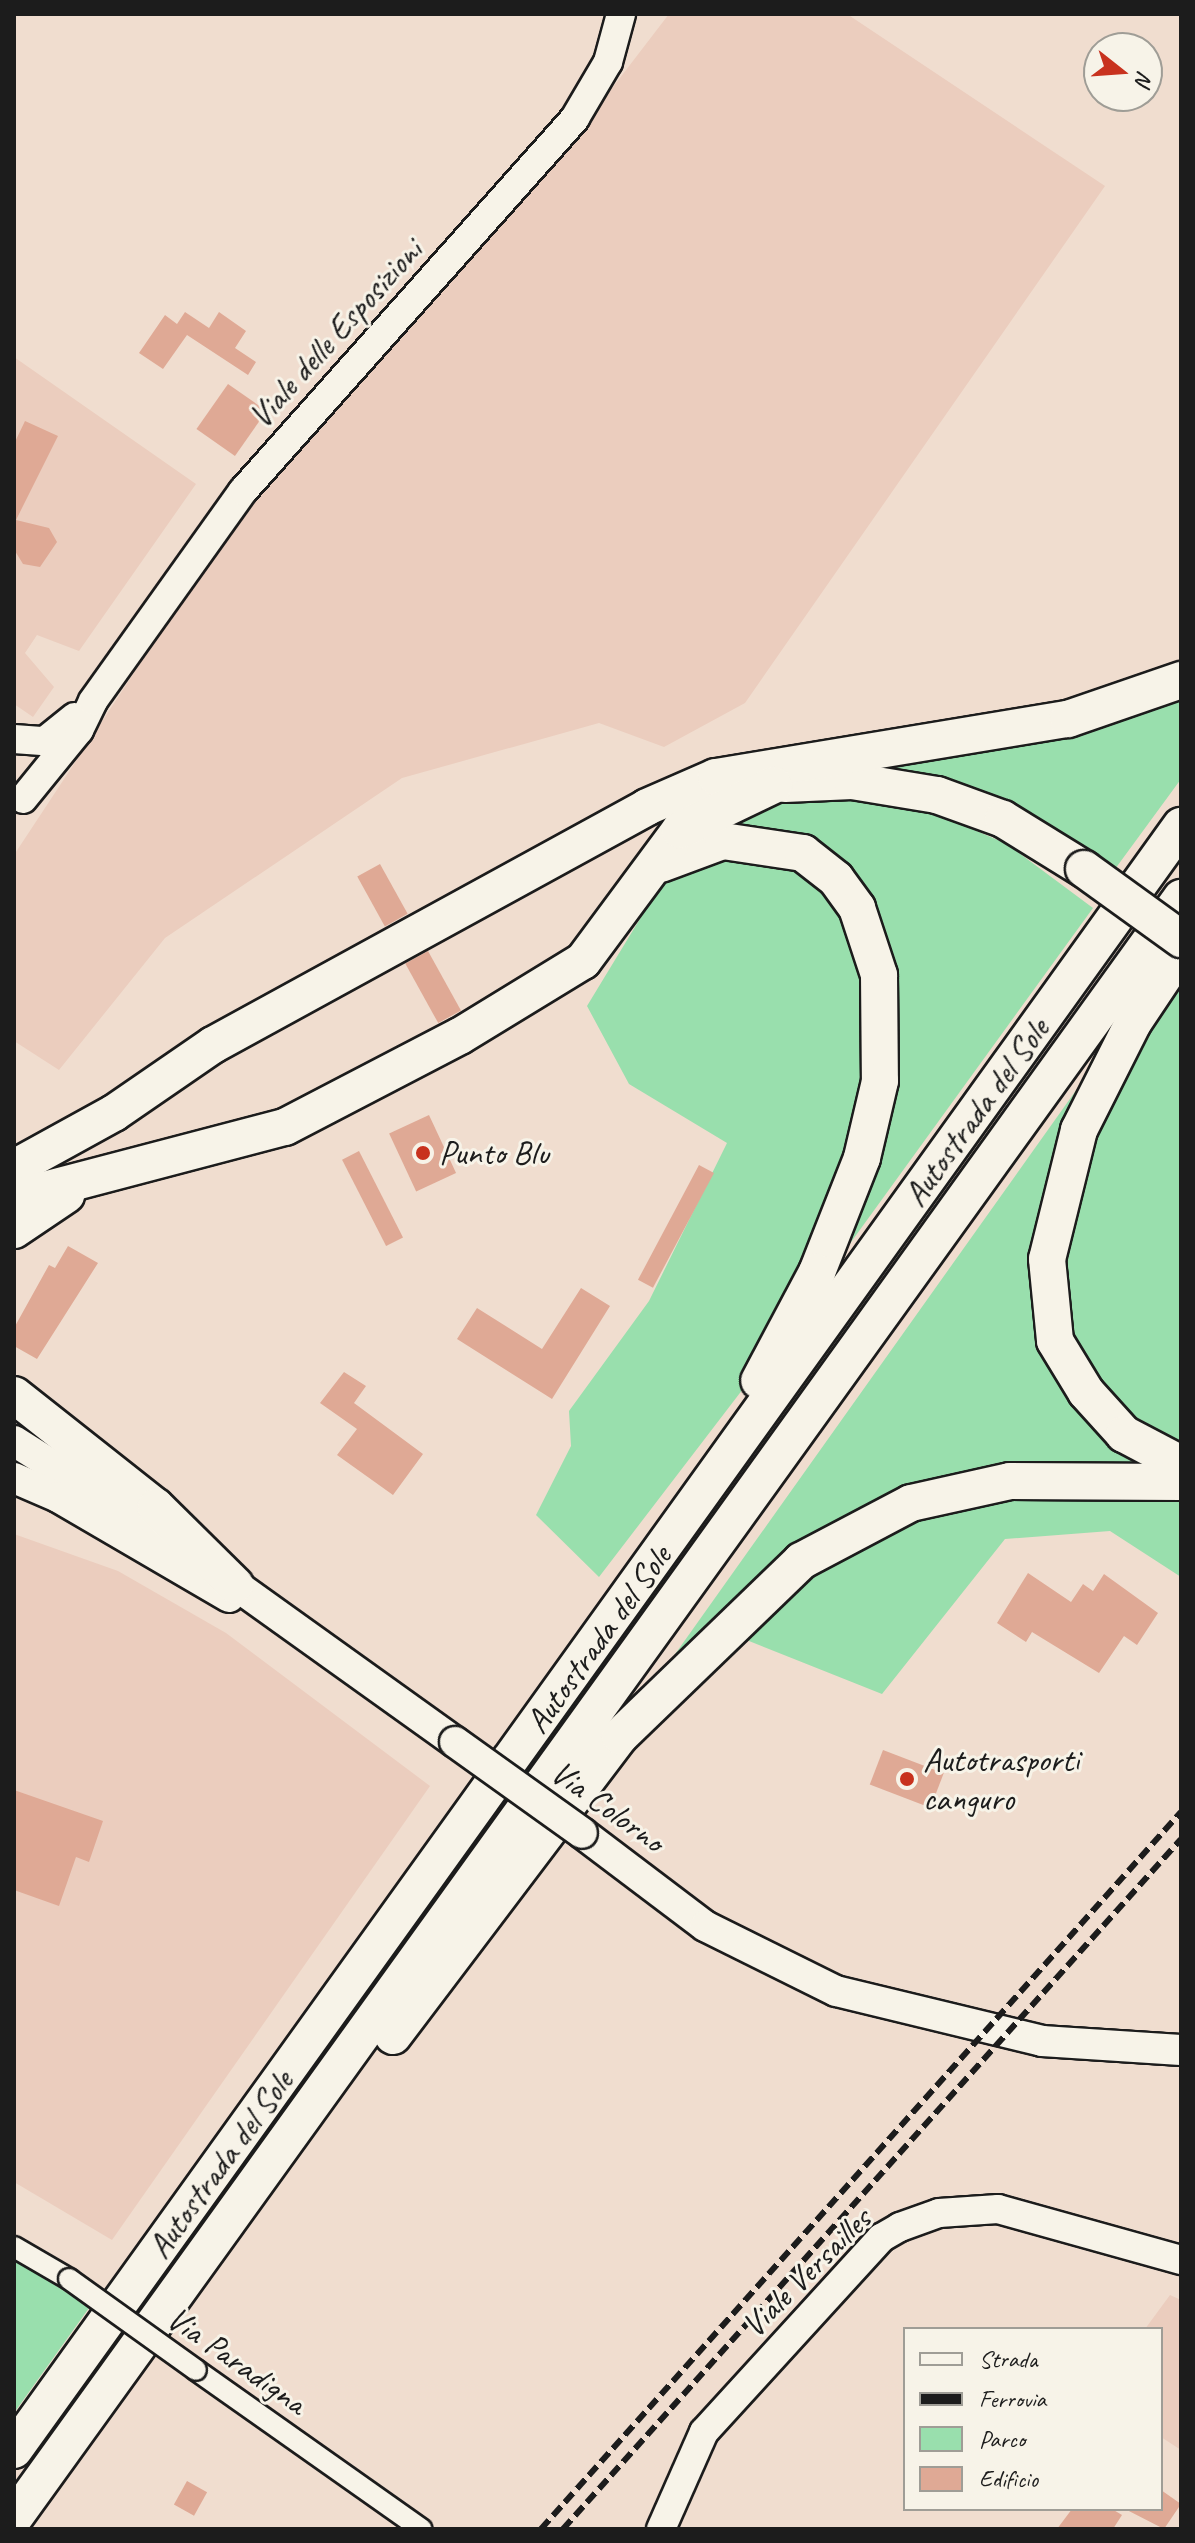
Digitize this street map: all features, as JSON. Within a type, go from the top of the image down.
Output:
[{"type":"highway","points":[[14,1168],[114,1113],[213,1045],[680,793],[753,767],[1068,719],[1181,680]]},
{"type":"highway","points":[[680,793],[852,781],[937,795],[1003,819],[1084,869],[1181,939]]},
{"type":"highway","points":[[14,1198],[115,1168],[285,1127],[497,1016],[572,971],[646,876],[667,842],[691,822],[774,785]]},
{"type":"highway","name":"Autostrada del Sole","points":[[14,2450],[1181,826]]},
{"type":"highway","points":[[646,876],[710,842],[750,841],[803,853],[847,892],[866,928],[879,975],[882,1053],[866,1144],[817,1272],[754,1391],[743,1436]]},
{"type":"highway","name":"Autostrada del Sole","points":[[14,2518],[1181,898]]},
{"type":"highway","points":[[1181,951],[1133,1023],[1079,1130],[1047,1259],[1055,1341],[1086,1392],[1124,1434],[1181,1464]]},
{"type":"highway","points":[[14,1230],[115,1168]]},
{"type":"highway","points":[[14,1395],[156,1507],[235,1585]]},
{"type":"highway","points":[[300,2124],[353,2089],[620,1736],[801,1561],[911,1503],[1010,1481],[1181,1482]]},
{"type":"main road","name":"Via Colorno","points":[[14,1441],[235,1585],[582,1833],[705,1926],[836,1991],[1042,2041],[1181,2050]]},
{"type":"main road","points":[[14,1478],[58,1497],[300,1642],[335,1657]]},
{"type":"street","name":"Viale delle Esposizioni","points":[[17,807],[79,730],[93,701],[243,491],[575,118],[608,62],[621,14]]},
{"type":"street","name":"Viale delle Esposizioni","points":[[17,807],[30,770],[14,739],[50,739],[93,701]]},
{"type":"street","name":"Viale Versailles","points":[[661,2529],[704,2432],[881,2238],[900,2227],[939,2213],[998,2209],[1181,2260]]},
{"type":"street","name":"Via Paradigna","points":[[14,2247],[69,2279],[421,2529]]},
{"type":"shaded area","points":[[669,14],[847,14],[1105,186],[745,703],[664,747],[599,723],[402,778],[165,938],[59,1070],[14,1041],[14,855],[238,515],[603,100]]},
{"type":"shaded area","points":[[14,357],[196,484],[79,651],[37,635],[25,653],[54,687],[33,717],[14,704]]},
{"type":"shaded area","points":[[14,1534],[118,1571],[226,1633],[430,1786],[112,2240],[14,2182]]},
{"type":"shaded area","points":[[1170,2295],[1181,2300],[1181,2450],[1163,2438],[1163,2327],[1146,2327]]},
{"type":"green space","points":[[1181,698],[1181,779],[1107,880],[1031,827],[803,770],[1092,728]]},
{"type":"green space","points":[[826,795],[914,804],[1007,844],[1093,908],[812,1296],[890,1009],[840,873],[723,824],[763,801]]},
{"type":"green space","points":[[745,851],[794,864],[838,902],[861,964],[870,1039],[857,1130],[824,1229],[746,1385],[599,1577],[536,1515],[571,1446],[569,1411],[649,1301],[727,1143],[629,1084],[587,1006],[669,871]]},
{"type":"green space","points":[[1181,975],[1181,1452],[1106,1406],[1061,1321],[1068,1197],[1115,1078]]},
{"type":"green space","points":[[1094,1065],[1045,1187],[1034,1308],[1152,1466],[873,1506],[651,1688]]},
{"type":"green space","points":[[1181,1489],[1181,1577],[1110,1531],[1005,1539],[882,1694],[734,1635],[810,1566],[900,1517],[1008,1490]]},
{"type":"green space","points":[[14,2257],[89,2308],[14,2413]]},
{"type":"building","points":[[185,312],[209,328],[219,312],[246,331],[235,348],[256,362],[248,375],[187,335],[163,369],[139,353],[165,315],[177,324]]},
{"type":"building","points":[[228,384],[267,411],[235,456],[196,429]]},
{"type":"building","points":[[25,421],[58,436],[16,520],[49,528],[57,542],[40,567],[23,564],[15,551],[14,444]]},
{"type":"building","points":[[380,864],[408,914],[385,926],[357,877]]},
{"type":"building","points":[[428,951],[461,1010],[438,1023],[405,964]]},
{"type":"building","name":"Punto Blu","points":[[429,1115],[456,1173],[416,1192],[389,1134]]},
{"type":"building","points":[[359,1151],[403,1237],[386,1246],[342,1160]]},
{"type":"building","points":[[699,1165],[714,1173],[653,1288],[638,1280]]},
{"type":"building","points":[[68,1246],[98,1263],[37,1359],[14,1346],[14,1328],[49,1265],[55,1268]]},
{"type":"building","points":[[581,1288],[610,1306],[552,1399],[457,1339],[477,1308],[542,1349]]},
{"type":"building","points":[[344,1372],[366,1386],[354,1403],[423,1454],[393,1495],[337,1455],[357,1429],[320,1403]]},
{"type":"building","points":[[1028,1573],[1071,1602],[1083,1584],[1093,1591],[1104,1574],[1158,1613],[1137,1645],[1124,1636],[1099,1673],[1032,1632],[1026,1642],[997,1623]]},
{"type":"building","name":"Autotrasporti canguro","points":[[883,1750],[944,1773],[930,1808],[870,1785]]},
{"type":"building","points":[[14,1790],[103,1821],[89,1862],[76,1857],[59,1906],[14,1890]]},
{"type":"building","points":[[187,2481],[207,2492],[194,2516],[174,2505]]},
{"type":"building","points":[[1163,2491],[1181,2504],[1164,2529],[1129,2511],[1163,2511]]},
{"type":"building","points":[[1070,2511],[1115,2511],[1122,2515],[1113,2529],[1057,2529]]},
{"type":"railway","points":[[541,2529],[1181,1812]]},
{"type":"railway","points":[[563,2529],[1181,1839]]},
{"type":"place","name":"Punto Blu","points":[[423,1153]]},
{"type":"place","name":"Autotrasporti canguro","points":[[907,1779]]}]
